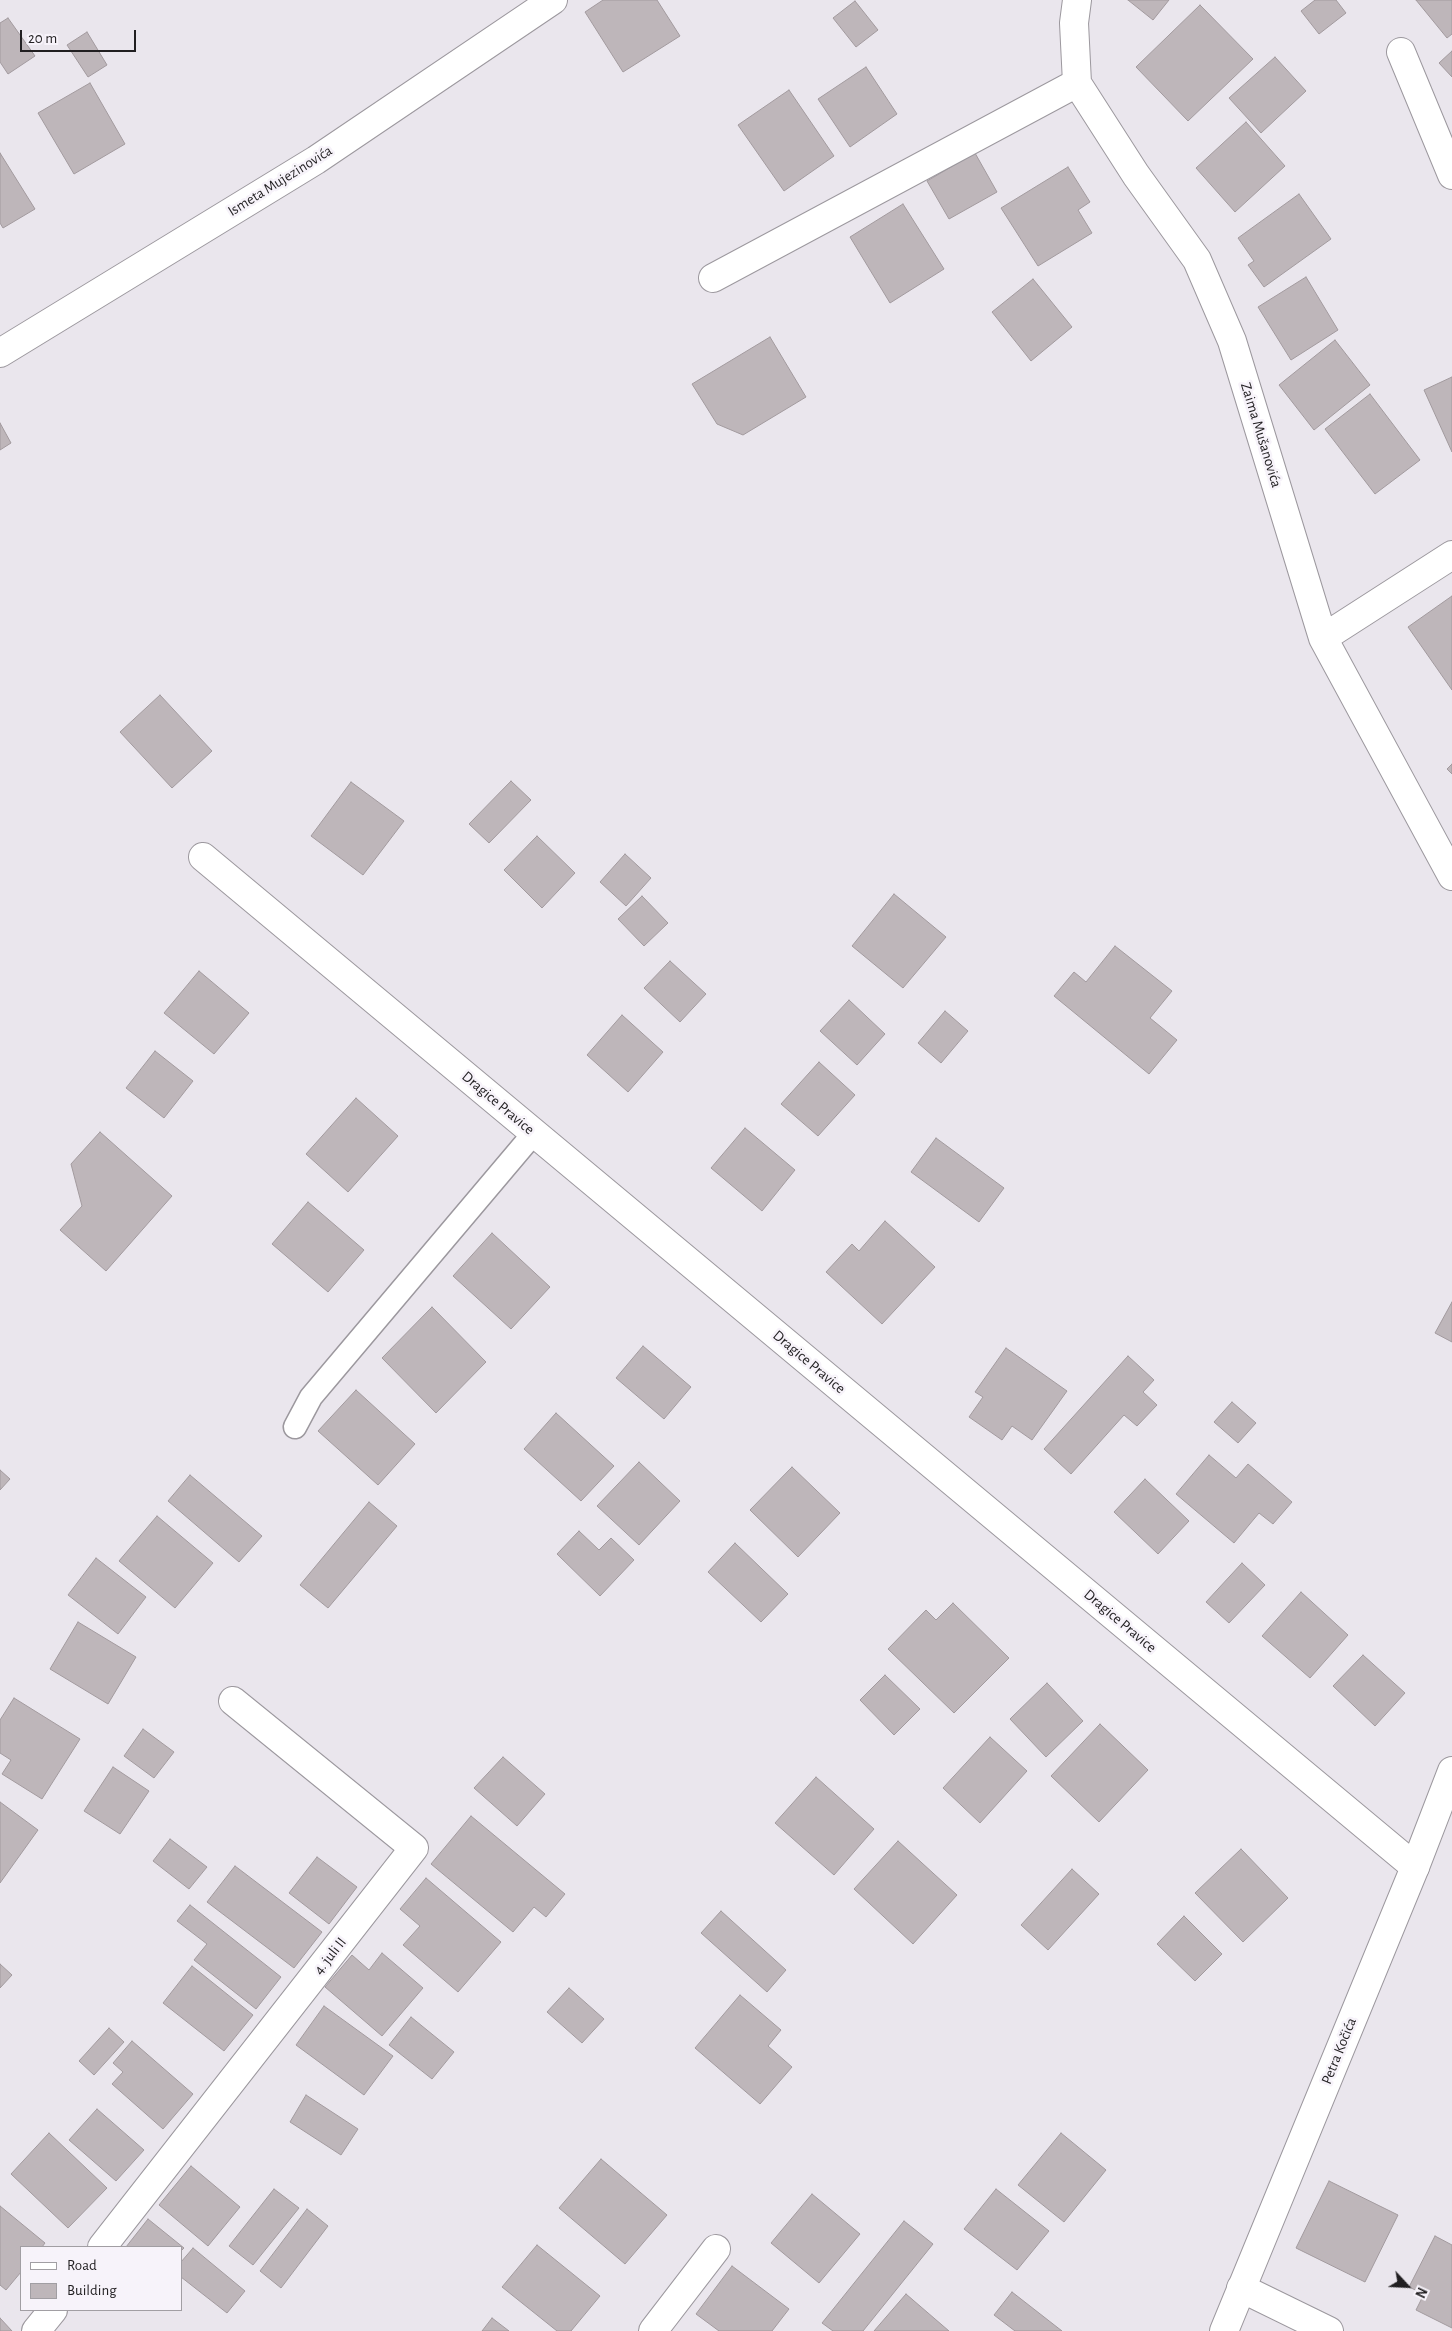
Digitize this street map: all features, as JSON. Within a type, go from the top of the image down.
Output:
[{"type":"street","name":"Ismeta Mujezinovića","points":[[0,352],[316,160],[553,0]]},
{"type":"street","name":"Zaima Mušanovića","points":[[1077,0],[1074,23],[1077,83],[1136,175],[1197,260],[1232,341],[1323,638],[1452,876]]},
{"type":"street","points":[[1401,52],[1452,175]]},
{"type":"street","points":[[713,278],[1077,83]]},
{"type":"street","points":[[1323,638],[1452,555]]},
{"type":"street","name":"Dragice Pravice","points":[[203,857],[1415,1866]]},
{"type":"street","name":"4. juli II","points":[[103,2246],[414,1848],[233,1701]]},
{"type":"street","name":"Petra Kočića","points":[[1224,2331],[1415,1866],[1452,1771]]},
{"type":"street","points":[[653,2331],[716,2249]]},
{"type":"street","points":[[1241,2288],[1329,2331]]},
{"type":"street","points":[[36,2331],[52,2311]]},
{"type":"lane","points":[[295,1427],[311,1397],[534,1133]]},
{"type":"building","points":[[603,0],[657,0],[680,36],[623,72],[585,12]]},
{"type":"building","points":[[1128,0],[1169,0],[1153,20]]},
{"type":"building","points":[[1315,0],[1336,0],[1346,13],[1319,34],[1301,11]]},
{"type":"building","points":[[1416,0],[1452,0],[1452,34],[1447,38]]},
{"type":"building","points":[[855,1],[878,30],[856,47],[833,18]]},
{"type":"building","points":[[1200,5],[1253,59],[1188,121],[1136,67]]},
{"type":"building","points":[[8,18],[35,56],[8,74],[0,62],[0,23]]},
{"type":"building","points":[[87,32],[107,65],[88,77],[67,45]]},
{"type":"building","points":[[1452,51],[1452,77],[1439,63]]},
{"type":"building","points":[[1275,57],[1306,91],[1261,133],[1229,98]]},
{"type":"building","points":[[866,67],[897,114],[850,147],[818,99]]},
{"type":"building","points":[[90,83],[125,144],[74,174],[38,113]]},
{"type":"building","points":[[789,90],[834,156],[784,191],[738,125]]},
{"type":"building","points":[[1246,122],[1285,166],[1235,212],[1196,168]]},
{"type":"building","points":[[0,153],[35,209],[3,228],[0,223]]},
{"type":"building","points":[[975,153],[997,192],[949,219],[927,181]]},
{"type":"building","points":[[1068,167],[1090,202],[1078,210],[1092,233],[1038,266],[1001,208]]},
{"type":"building","points":[[1299,194],[1331,239],[1264,287],[1248,265],[1254,261],[1238,238]]},
{"type":"building","points":[[903,204],[944,269],[890,303],[850,237]]},
{"type":"building","points":[[1306,277],[1338,330],[1291,360],[1258,307]]},
{"type":"building","points":[[1033,279],[1072,327],[1031,361],[992,312]]},
{"type":"building","points":[[770,337],[806,397],[743,435],[717,424],[692,384]]},
{"type":"building","points":[[1335,340],[1370,385],[1314,430],[1279,385]]},
{"type":"building","points":[[1452,377],[1452,452],[1424,390]]},
{"type":"building","points":[[1370,394],[1420,460],[1375,494],[1325,429]]},
{"type":"building","points":[[0,423],[11,443],[0,450]]},
{"type":"building","points":[[1452,596],[1452,690],[1408,627]]},
{"type":"building","points":[[160,695],[212,751],[172,788],[120,732]]},
{"type":"building","points":[[1452,764],[1452,774],[1447,769]]},
{"type":"building","points":[[511,781],[531,800],[489,843],[469,824]]},
{"type":"building","points":[[351,782],[404,821],[363,875],[311,836]]},
{"type":"building","points":[[537,836],[575,873],[542,908],[504,870]]},
{"type":"building","points":[[625,854],[651,878],[626,906],[600,882]]},
{"type":"building","points":[[894,894],[946,937],[903,988],[852,946]]},
{"type":"building","points":[[642,896],[668,923],[644,946],[618,919]]},
{"type":"building","points":[[1115,946],[1172,991],[1150,1018],[1177,1040],[1149,1074],[1054,996],[1074,972],[1086,982]]},
{"type":"building","points":[[670,961],[706,994],[680,1022],[644,988]]},
{"type":"building","points":[[199,971],[249,1013],[214,1054],[164,1013]]},
{"type":"building","points":[[849,1000],[885,1034],[857,1065],[820,1031]]},
{"type":"building","points":[[945,1011],[968,1031],[941,1063],[918,1043]]},
{"type":"building","points":[[622,1015],[663,1052],[628,1092],[587,1055]]},
{"type":"building","points":[[155,1051],[193,1081],[164,1118],[126,1088]]},
{"type":"building","points":[[819,1062],[855,1095],[818,1136],[781,1104]]},
{"type":"building","points":[[356,1098],[398,1136],[348,1192],[306,1154]]},
{"type":"building","points":[[745,1128],[795,1170],[762,1211],[711,1168]]},
{"type":"building","points":[[100,1132],[172,1196],[106,1271],[60,1230],[82,1206],[71,1164]]},
{"type":"building","points":[[936,1138],[1004,1188],[979,1222],[911,1172]]},
{"type":"building","points":[[308,1202],[364,1250],[328,1292],[272,1244]]},
{"type":"building","points":[[885,1221],[935,1267],[882,1324],[826,1272],[852,1244],[859,1251]]},
{"type":"building","points":[[492,1233],[550,1287],[511,1329],[453,1276]]},
{"type":"building","points":[[1452,1302],[1452,1342],[1435,1333]]},
{"type":"building","points":[[432,1307],[486,1362],[436,1413],[382,1358]]},
{"type":"building","points":[[643,1346],[691,1387],[664,1419],[616,1378]]},
{"type":"building","points":[[1006,1348],[1067,1391],[1032,1440],[1012,1426],[1002,1440],[969,1417],[983,1397],[975,1392]]},
{"type":"building","points":[[1128,1356],[1154,1380],[1143,1392],[1157,1405],[1137,1426],[1124,1415],[1071,1474],[1044,1449]]},
{"type":"building","points":[[356,1390],[415,1444],[378,1485],[318,1431]]},
{"type":"building","points":[[1232,1402],[1256,1423],[1238,1443],[1214,1422]]},
{"type":"building","points":[[556,1413],[614,1466],[581,1501],[524,1449]]},
{"type":"building","points":[[1209,1455],[1236,1478],[1248,1464],[1292,1502],[1273,1524],[1259,1513],[1234,1543],[1176,1494]]},
{"type":"building","points":[[639,1462],[680,1501],[639,1545],[597,1506]]},
{"type":"building","points":[[792,1467],[840,1513],[798,1557],[750,1510]]},
{"type":"building","points":[[0,1470],[10,1479],[0,1490]]},
{"type":"building","points":[[190,1475],[262,1536],[239,1562],[168,1501]]},
{"type":"building","points":[[1145,1479],[1189,1521],[1158,1554],[1114,1512]]},
{"type":"building","points":[[369,1502],[397,1526],[328,1608],[300,1585]]},
{"type":"building","points":[[157,1516],[213,1563],[175,1608],[119,1561]]},
{"type":"building","points":[[579,1531],[599,1550],[611,1538],[634,1560],[600,1596],[557,1554]]},
{"type":"building","points":[[735,1543],[788,1594],[761,1622],[708,1572]]},
{"type":"building","points":[[96,1558],[146,1597],[118,1634],[68,1595]]},
{"type":"building","points":[[1242,1563],[1265,1585],[1229,1623],[1206,1602]]},
{"type":"building","points":[[1301,1592],[1348,1635],[1310,1678],[1262,1636]]},
{"type":"building","points":[[953,1603],[1009,1658],[954,1713],[888,1649],[926,1610],[936,1620]]},
{"type":"building","points":[[78,1622],[136,1657],[108,1704],[50,1669]]},
{"type":"building","points":[[1363,1655],[1405,1693],[1375,1726],[1333,1686]]},
{"type":"building","points":[[885,1675],[920,1709],[894,1735],[860,1700]]},
{"type":"building","points":[[1047,1683],[1083,1721],[1046,1757],[1010,1719]]},
{"type":"building","points":[[14,1698],[80,1739],[42,1799],[2,1774],[11,1760],[0,1753],[0,1720]]},
{"type":"building","points":[[1100,1724],[1148,1770],[1099,1822],[1051,1776]]},
{"type":"building","points":[[143,1729],[174,1752],[154,1778],[124,1756]]},
{"type":"building","points":[[990,1737],[1027,1771],[980,1823],[943,1788]]},
{"type":"building","points":[[503,1757],[545,1794],[517,1826],[474,1788]]},
{"type":"building","points":[[113,1767],[149,1791],[120,1834],[84,1811]]},
{"type":"building","points":[[816,1777],[874,1829],[834,1875],[775,1823]]},
{"type":"building","points":[[0,1802],[38,1830],[0,1883]]},
{"type":"building","points":[[471,1816],[565,1894],[546,1917],[534,1907],[513,1932],[431,1864]]},
{"type":"building","points":[[170,1839],[207,1867],[189,1889],[153,1861]]},
{"type":"building","points":[[898,1841],[957,1895],[913,1944],[854,1889]]},
{"type":"building","points":[[1241,1849],[1288,1898],[1243,1942],[1195,1893]]},
{"type":"building","points":[[317,1857],[357,1887],[329,1924],[289,1893]]},
{"type":"building","points":[[235,1866],[322,1932],[294,1968],[207,1902]]},
{"type":"building","points":[[1072,1869],[1099,1894],[1048,1950],[1021,1925]]},
{"type":"building","points":[[426,1878],[501,1942],[458,1992],[403,1945],[420,1926],[400,1909]]},
{"type":"building","points":[[190,1905],[281,1977],[256,2009],[194,1960],[207,1944],[177,1921]]},
{"type":"building","points":[[721,1911],[786,1970],[767,1992],[701,1933]]},
{"type":"building","points":[[1184,1916],[1222,1954],[1195,1981],[1157,1944]]},
{"type":"building","points":[[382,1953],[423,1988],[382,2036],[325,1987],[352,1955],[369,1970]]},
{"type":"building","points":[[0,1964],[12,1975],[0,1988]]},
{"type":"building","points":[[192,1966],[253,2015],[224,2051],[163,2003]]},
{"type":"building","points":[[569,1988],[604,2019],[582,2043],[547,2012]]},
{"type":"building","points":[[740,1995],[781,2030],[768,2046],[792,2067],[760,2104],[695,2048]]},
{"type":"building","points":[[324,2006],[393,2056],[364,2095],[296,2045]]},
{"type":"building","points":[[411,2017],[454,2052],[432,2079],[389,2045]]},
{"type":"building","points":[[109,2028],[124,2042],[94,2075],[79,2061]]},
{"type":"building","points":[[132,2041],[193,2094],[163,2129],[112,2084],[123,2072],[113,2063]]},
{"type":"building","points":[[306,2095],[358,2129],[341,2155],[290,2122]]},
{"type":"building","points":[[97,2109],[144,2150],[116,2181],[69,2140]]},
{"type":"building","points":[[49,2133],[107,2188],[68,2228],[11,2174]]},
{"type":"building","points":[[1061,2133],[1106,2170],[1064,2222],[1018,2185]]},
{"type":"building","points":[[601,2159],[667,2215],[625,2264],[559,2208]]},
{"type":"building","points":[[191,2166],[240,2207],[208,2246],[159,2205]]},
{"type":"building","points":[[1329,2181],[1398,2215],[1365,2282],[1296,2248]]},
{"type":"building","points":[[274,2189],[299,2208],[253,2265],[229,2246]]},
{"type":"building","points":[[996,2189],[1049,2231],[1017,2270],[964,2229]]},
{"type":"building","points":[[812,2194],[860,2234],[819,2283],[771,2243]]},
{"type":"building","points":[[0,2206],[45,2243],[43,2246],[20,2246],[20,2273],[6,2290],[0,2285]]},
{"type":"building","points":[[307,2209],[328,2226],[281,2288],[260,2271]]},
{"type":"building","points":[[148,2219],[182,2246],[127,2246]]},
{"type":"building","points":[[904,2221],[933,2244],[863,2331],[833,2331],[822,2323]]},
{"type":"building","points":[[1435,2236],[1452,2245],[1452,2328],[1416,2310],[1424,2294],[1409,2287]]},
{"type":"building","points":[[537,2245],[600,2296],[571,2331],[557,2331],[502,2287]]},
{"type":"building","points":[[193,2248],[245,2291],[227,2313],[182,2278],[182,2261]]},
{"type":"building","points":[[732,2266],[789,2309],[772,2331],[719,2331],[696,2314]]},
{"type":"building","points":[[1012,2292],[1062,2331],[1015,2331],[994,2315]]},
{"type":"building","points":[[906,2294],[949,2331],[874,2331]]},
{"type":"building","points":[[0,2318],[12,2331],[0,2331]]},
{"type":"building","points":[[492,2318],[509,2331],[482,2331]]}]
